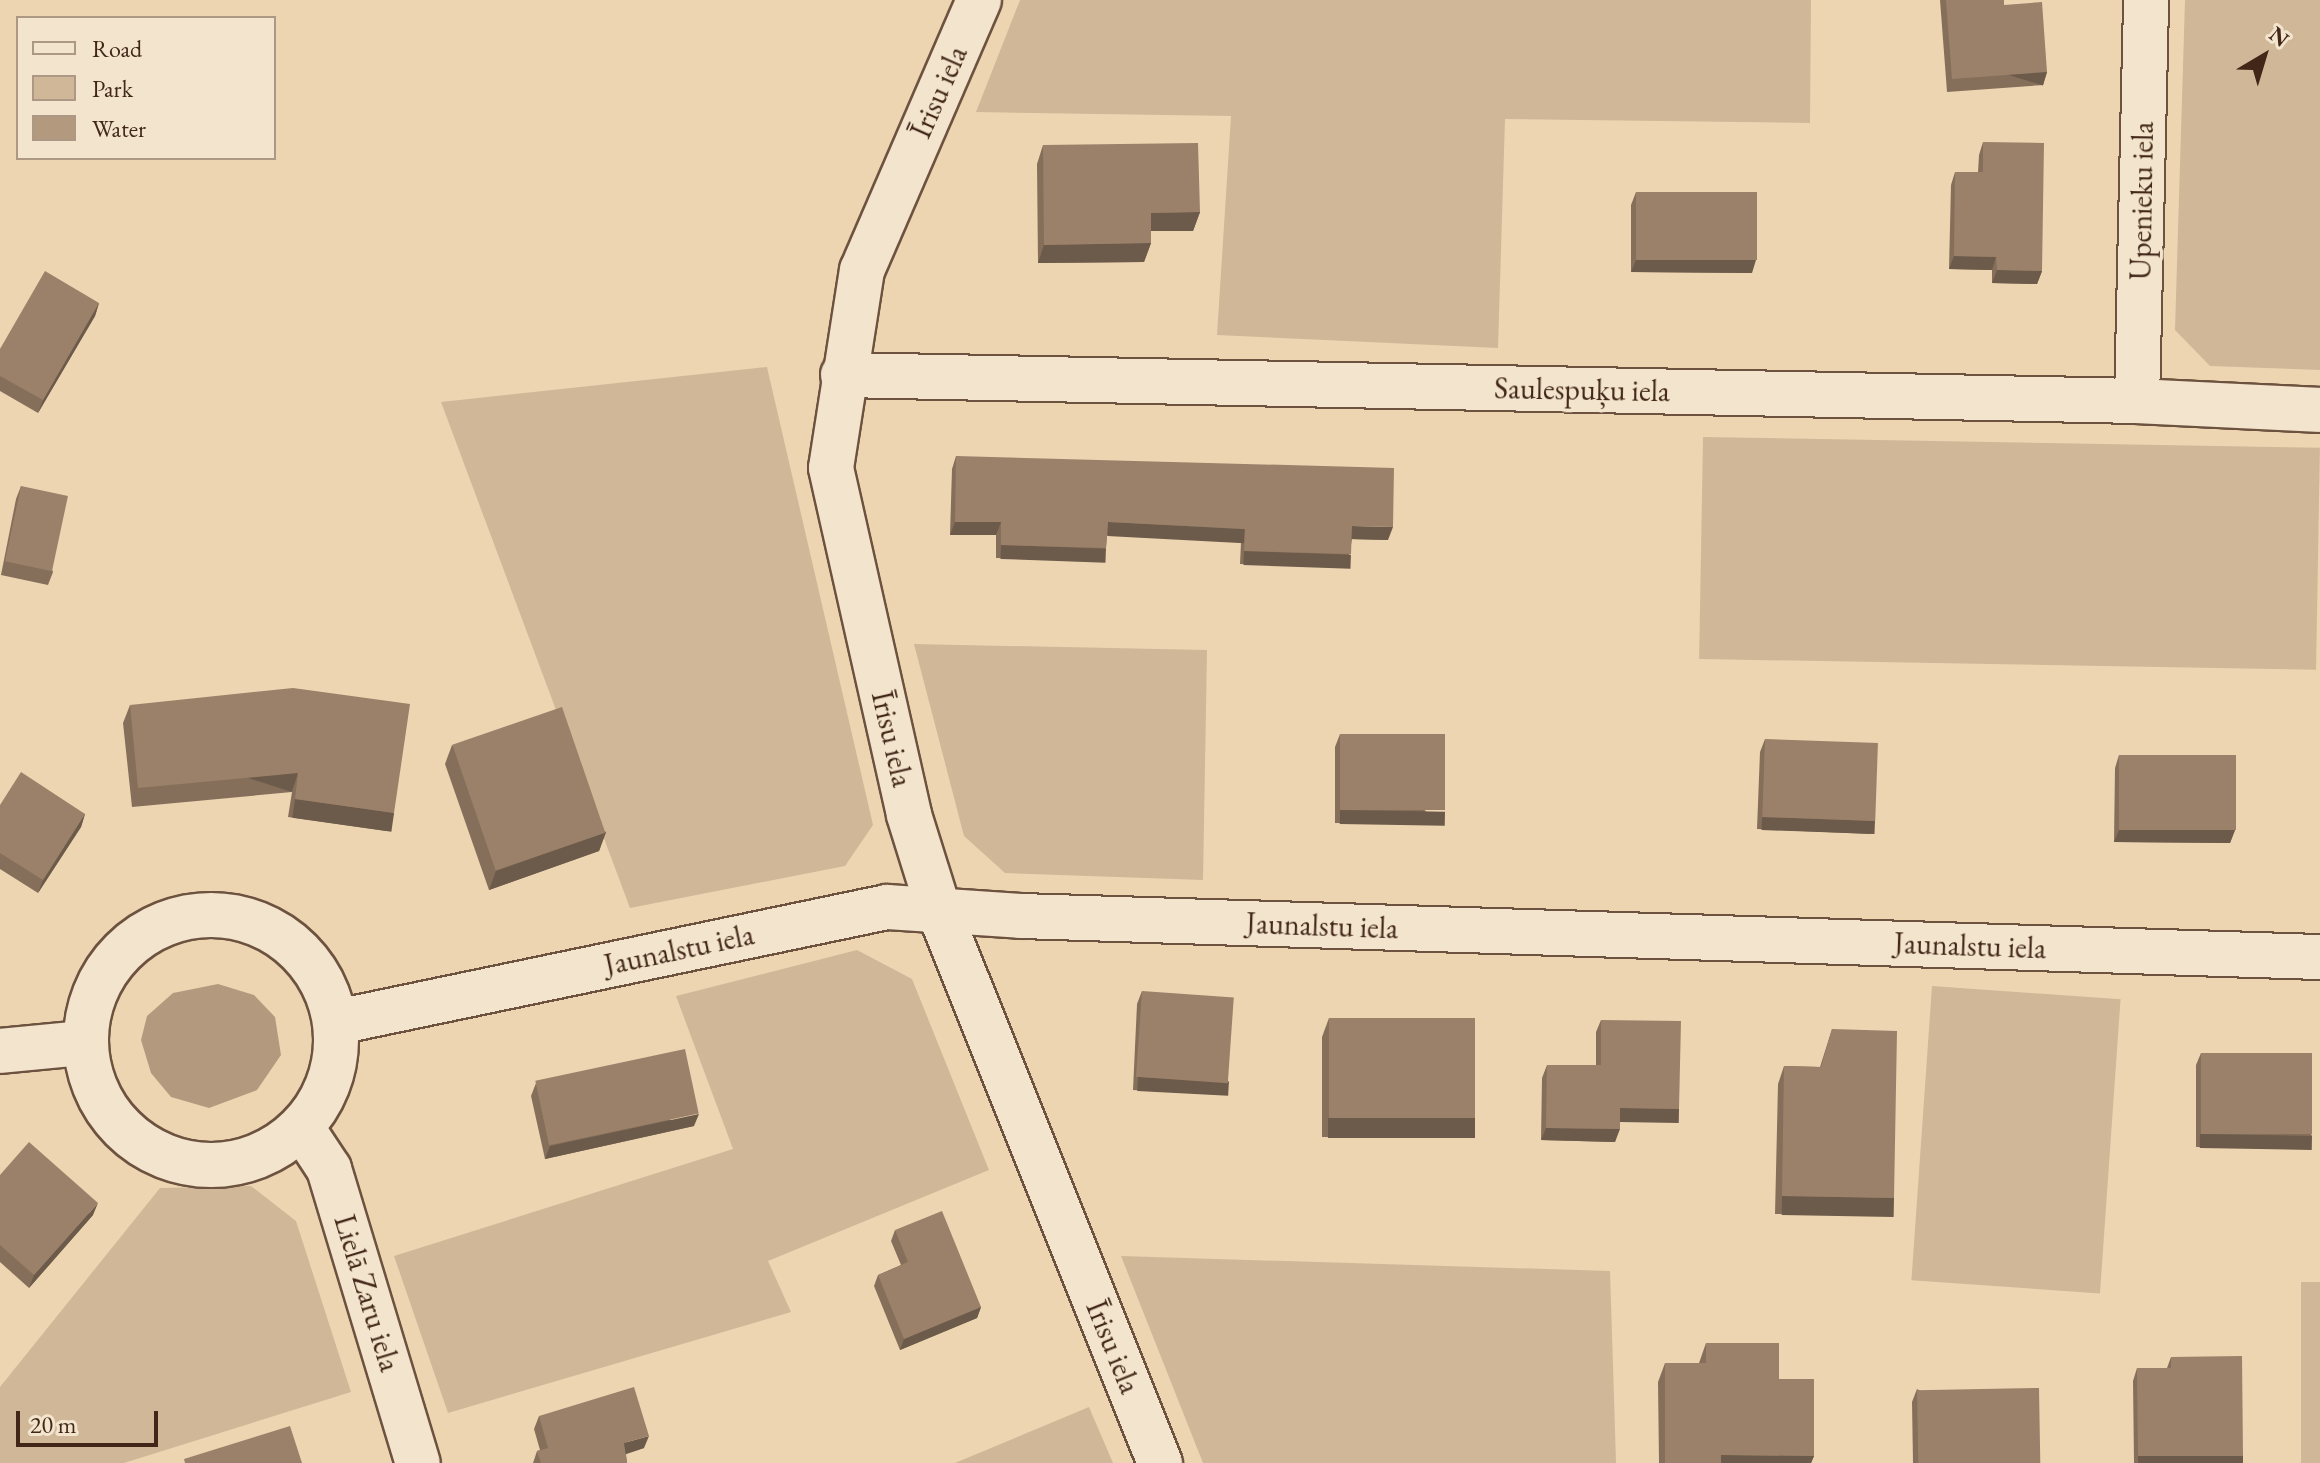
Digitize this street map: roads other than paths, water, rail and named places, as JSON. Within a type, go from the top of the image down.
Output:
[{"type":"street","name":"Īrisu iela","points":[[979,0],[862,270],[843,375],[831,468],[909,815],[939,911],[1160,1463]]},
{"type":"street","name":"Upenieku iela","points":[[2137,401],[2146,0]]},
{"type":"street","name":"Saulespuķu iela","points":[[843,375],[2137,401],[2320,410]]},
{"type":"street","name":"Jaunalstu iela","points":[[337,1022],[887,907],[2320,957]]},
{"type":"street","points":[[200,912],[262,923],[312,963],[337,1022],[331,1079],[302,1128],[252,1160],[193,1166],[138,1144],[98,1100],[83,1043],[97,981],[139,934],[200,912]]},
{"type":"street","points":[[0,1051],[83,1043]]},
{"type":"street","name":"Lielā Zaru iela","points":[[302,1128],[329,1169],[418,1463]]},
{"type":"water","points":[[218,984],[254,995],[275,1017],[281,1055],[257,1090],[209,1108],[171,1097],[151,1073],[141,1040],[147,1016],[173,993]]}]
